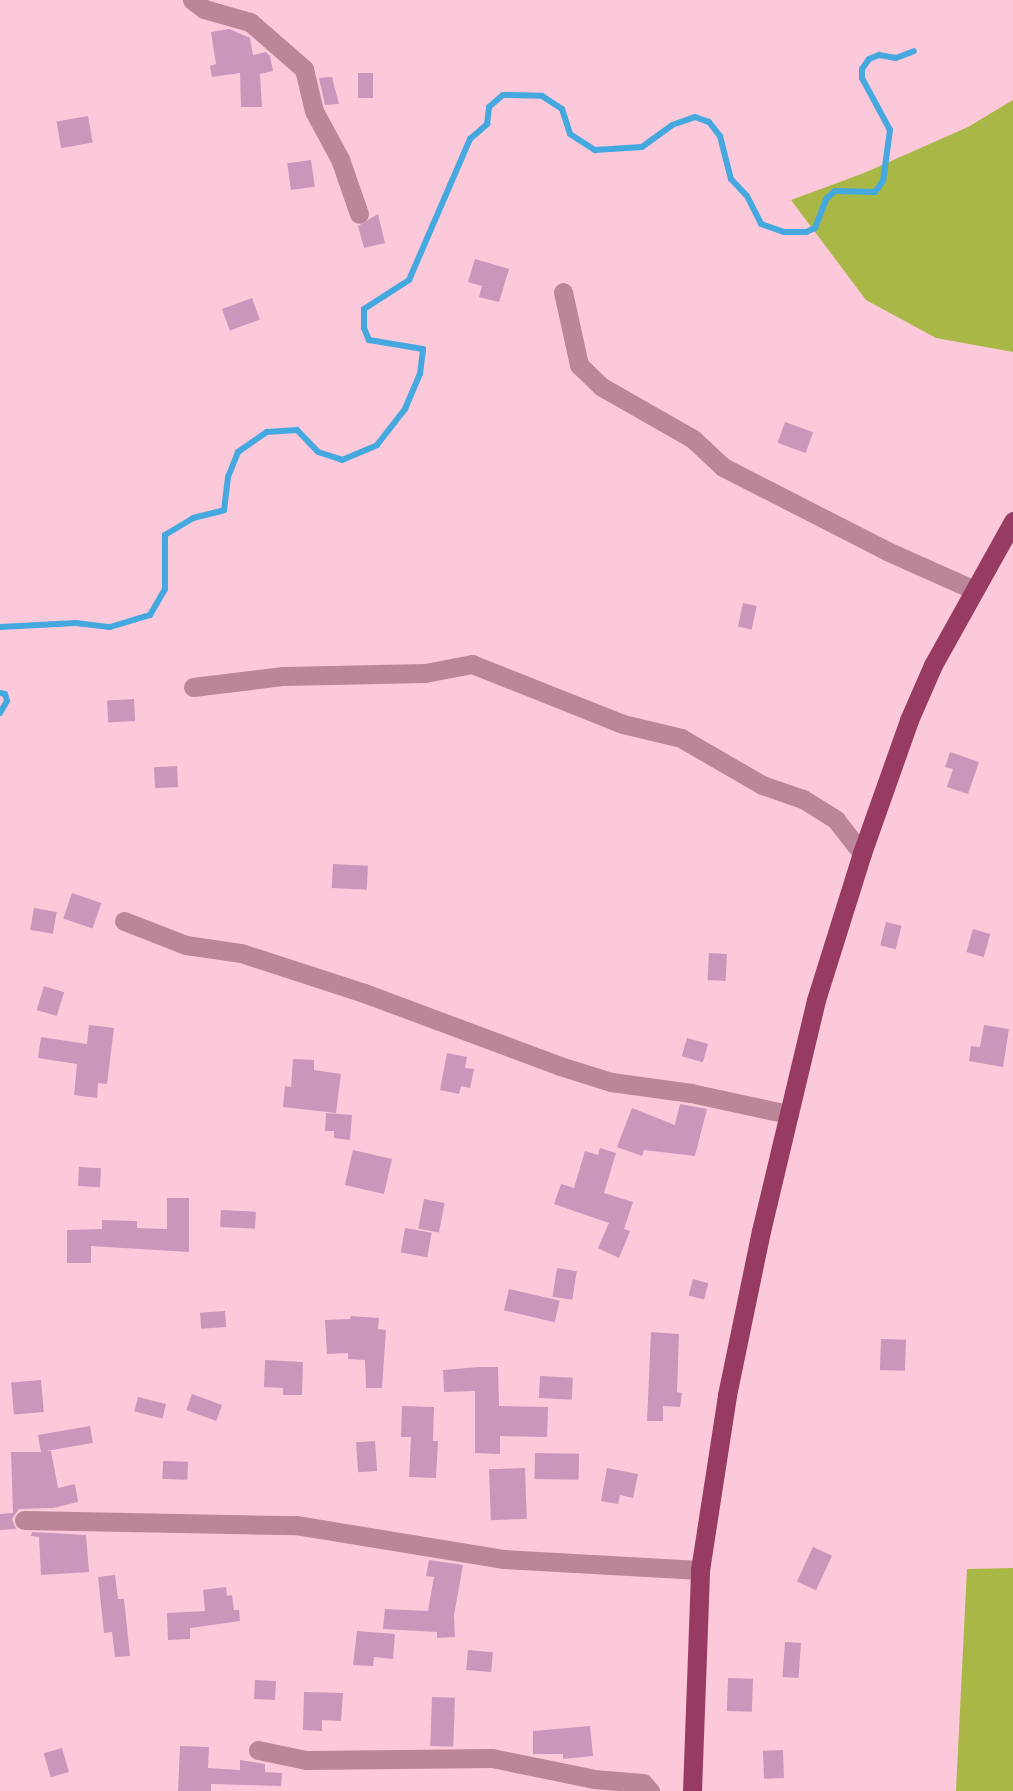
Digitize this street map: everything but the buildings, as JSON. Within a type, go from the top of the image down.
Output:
[{"type":"main road","points":[[692,1791],[700,1570],[727,1395],[788,1114],[816,1000],[862,853],[909,720],[933,665],[1013,521]]},
{"type":"street","points":[[192,0],[204,9],[250,22],[304,69],[314,111],[340,159],[359,214]]},
{"type":"street","points":[[563,292],[579,365],[602,387],[693,439],[723,467],[887,551],[974,590]]},
{"type":"street","points":[[193,687],[284,676],[425,673],[472,664],[623,724],[681,738],[762,785],[803,799],[836,820],[862,853]]},
{"type":"street","points":[[124,921],[186,945],[241,953],[364,993],[560,1066],[611,1082],[691,1093],[788,1114]]},
{"type":"street","points":[[24,1520],[296,1525],[504,1559],[700,1570]]},
{"type":"street","points":[[258,1750],[306,1760],[492,1758],[594,1779],[643,1783],[650,1791]]},
{"type":"green space","points":[[1013,100],[1013,352],[936,338],[866,300],[791,200],[864,173],[968,127]]},
{"type":"green space","points":[[1013,1568],[1013,1791],[956,1791],[967,1569]]},
{"type":"waterway","points":[[0,627],[76,623],[110,627],[150,615],[165,589],[165,535],[193,518],[224,510],[228,477],[238,452],[267,432],[297,430],[318,452],[342,460],[377,445],[405,409],[420,374],[423,349],[369,340],[364,328],[364,309],[409,280],[470,139],[487,124],[489,107],[503,95],[542,96],[562,109],[570,134],[595,150],[642,147],[672,125],[695,117],[709,122],[720,136],[731,179],[747,196],[761,224],[784,232],[806,232],[815,228],[826,199],[835,191],[875,192],[883,181],[890,130],[862,78],[862,69],[869,59],[879,55],[896,58],[914,51]]},
{"type":"waterway","points":[[0,693],[5,694],[7,701],[0,713]]}]
